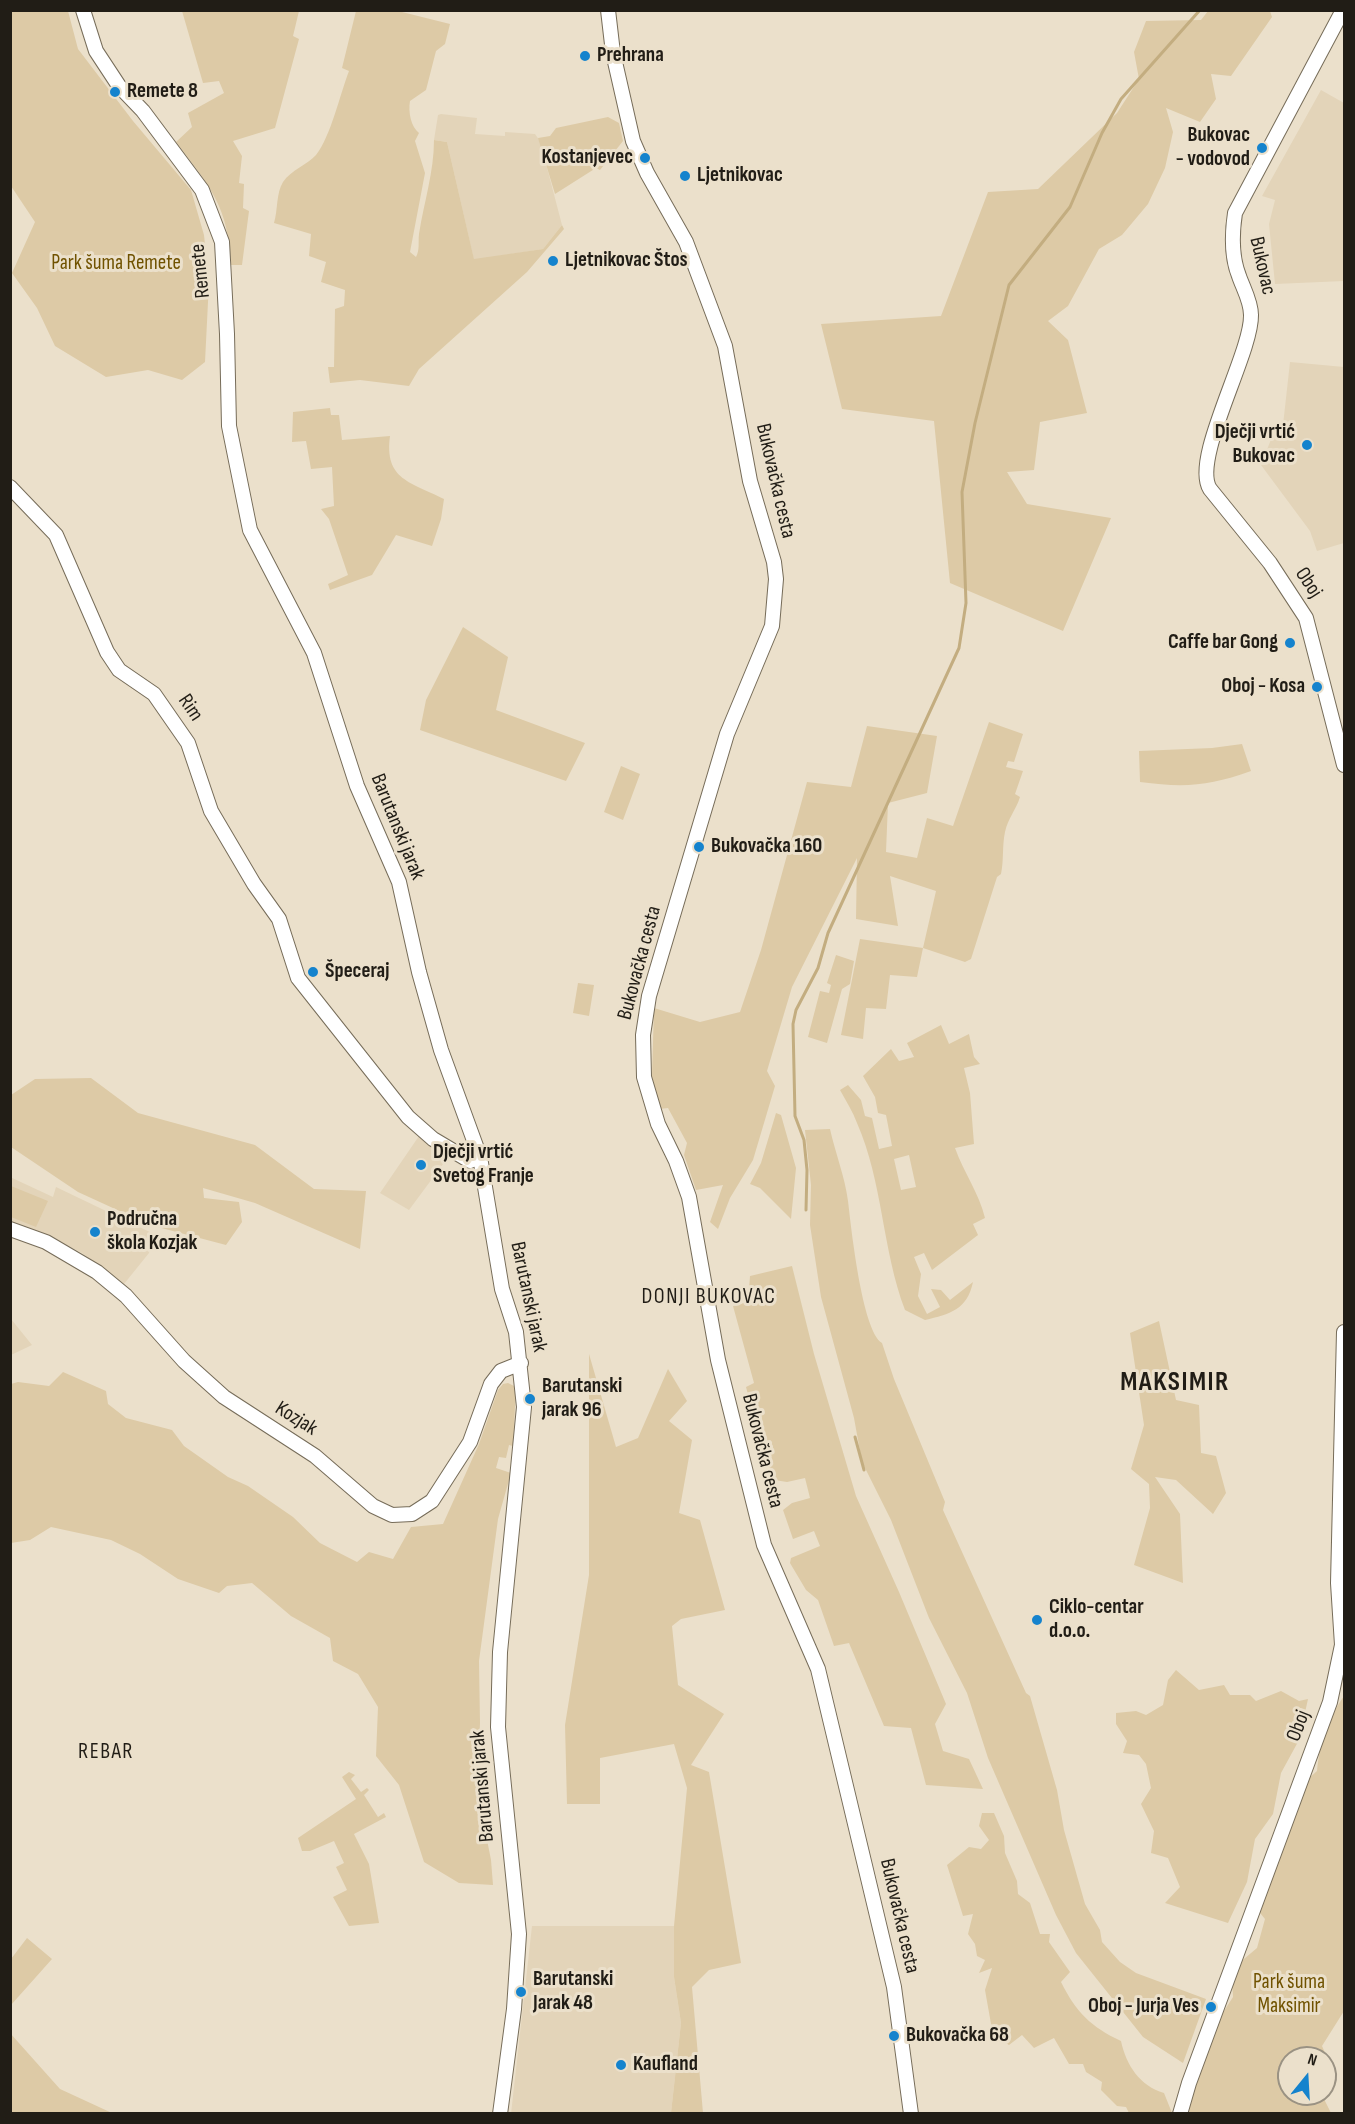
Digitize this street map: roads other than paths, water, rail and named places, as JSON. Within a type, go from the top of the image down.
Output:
[{"type":"street","name":"Remete","points":[[83,10],[96,51],[119,86],[143,111],[202,190],[222,242],[229,426],[250,530]]},
{"type":"street","name":"Bukovačka cesta","points":[[608,10],[613,53],[633,141],[647,173],[686,242],[725,346],[750,481],[774,562],[776,586],[772,626],[727,734],[649,996],[643,1035],[644,1077],[658,1124],[676,1161],[689,1197],[718,1360],[764,1545],[818,1669],[894,1987],[911,2114]]},
{"type":"street","name":"Bukovac","points":[[1205,480],[1223,402],[1251,324],[1250,305],[1238,273],[1234,253],[1232,231],[1235,213],[1343,10]]},
{"type":"street","name":"Oboj","points":[[1205,480],[1270,563],[1306,618],[1344,765]]},
{"type":"street","name":"Rim","points":[[10,487],[56,535],[107,652],[119,670],[154,694],[188,743],[211,811],[254,884],[279,919],[298,978],[408,1117],[434,1139],[470,1161],[480,1157]]},
{"type":"street","name":"Barutanski jarak","points":[[250,530],[314,653],[357,786],[399,882],[419,972],[441,1050],[480,1157],[502,1289],[516,1332],[521,1363],[524,1407],[498,1686],[499,1761],[519,1934],[514,2009],[500,2114]]},
{"type":"street","name":"Kozjak","points":[[10,1228],[46,1242],[98,1272],[126,1296],[184,1361],[224,1397],[315,1456],[373,1506],[392,1515],[412,1514],[432,1501],[470,1443],[491,1384],[501,1371],[521,1363]]},
{"type":"street","name":"Oboj","points":[[1180,2114],[1193,2073],[1330,1702],[1339,1670],[1342,1645],[1338,1583],[1344,1332]]},
{"type":"waterway","points":[[806,1210],[807,1170],[804,1140],[795,1116],[793,1024],[796,1010],[818,968],[828,933],[959,648],[966,603],[962,492],[975,423],[1009,285],[1070,207],[1102,133],[1121,99],[1200,10]]},
{"type":"waterway","points":[[855,1437],[864,1470]]},
{"type":"place","name":"Prehrana","points":[[585,56]]},
{"type":"place","name":"Remete 8","points":[[115,92]]},
{"type":"place","name":"Bukovac - vodovod","points":[[1262,148]]},
{"type":"place","name":"Kostanjevec","points":[[645,158]]},
{"type":"place","name":"Ljetnikovac","points":[[685,176]]},
{"type":"place","name":"Ljetnikovac Štos","points":[[553,261]]},
{"type":"place","name":"Dječji vrtić Bukovac","points":[[1307,445]]},
{"type":"place","name":"Caffe bar Gong","points":[[1290,643]]},
{"type":"place","name":"Oboj - Kosa","points":[[1317,687]]},
{"type":"place","name":"Bukovačka 160","points":[[699,847]]},
{"type":"place","name":"Špeceraj","points":[[313,972]]},
{"type":"place","name":"Dječji vrtić Svetog Franje","points":[[421,1165]]},
{"type":"place","name":"Područna škola Kozjak","points":[[95,1232]]},
{"type":"place","name":"Barutanski jarak 96","points":[[530,1399]]},
{"type":"place","name":"Ciklo-centar d.o.o.","points":[[1037,1620]]},
{"type":"place","name":"Barutanski Jarak 48","points":[[521,1992]]},
{"type":"place","name":"Oboj - Jurja Ves","points":[[1211,2007]]},
{"type":"place","name":"Bukovačka 68","points":[[894,2036]]},
{"type":"place","name":"Kaufland","points":[[621,2065]]},
{"type":"district","name":"DONJI BUKOVAC","points":[[709,1297]]},
{"type":"district","name":"MAKSIMIR","points":[[1175,1383]]},
{"type":"district","name":"REBAR","points":[[106,1752]]},
{"type":"park label","name":"Park šuma Remete","points":[[116,264]]},
{"type":"park label","name":"Park šuma Maksimir","points":[[1289,1995]]}]
